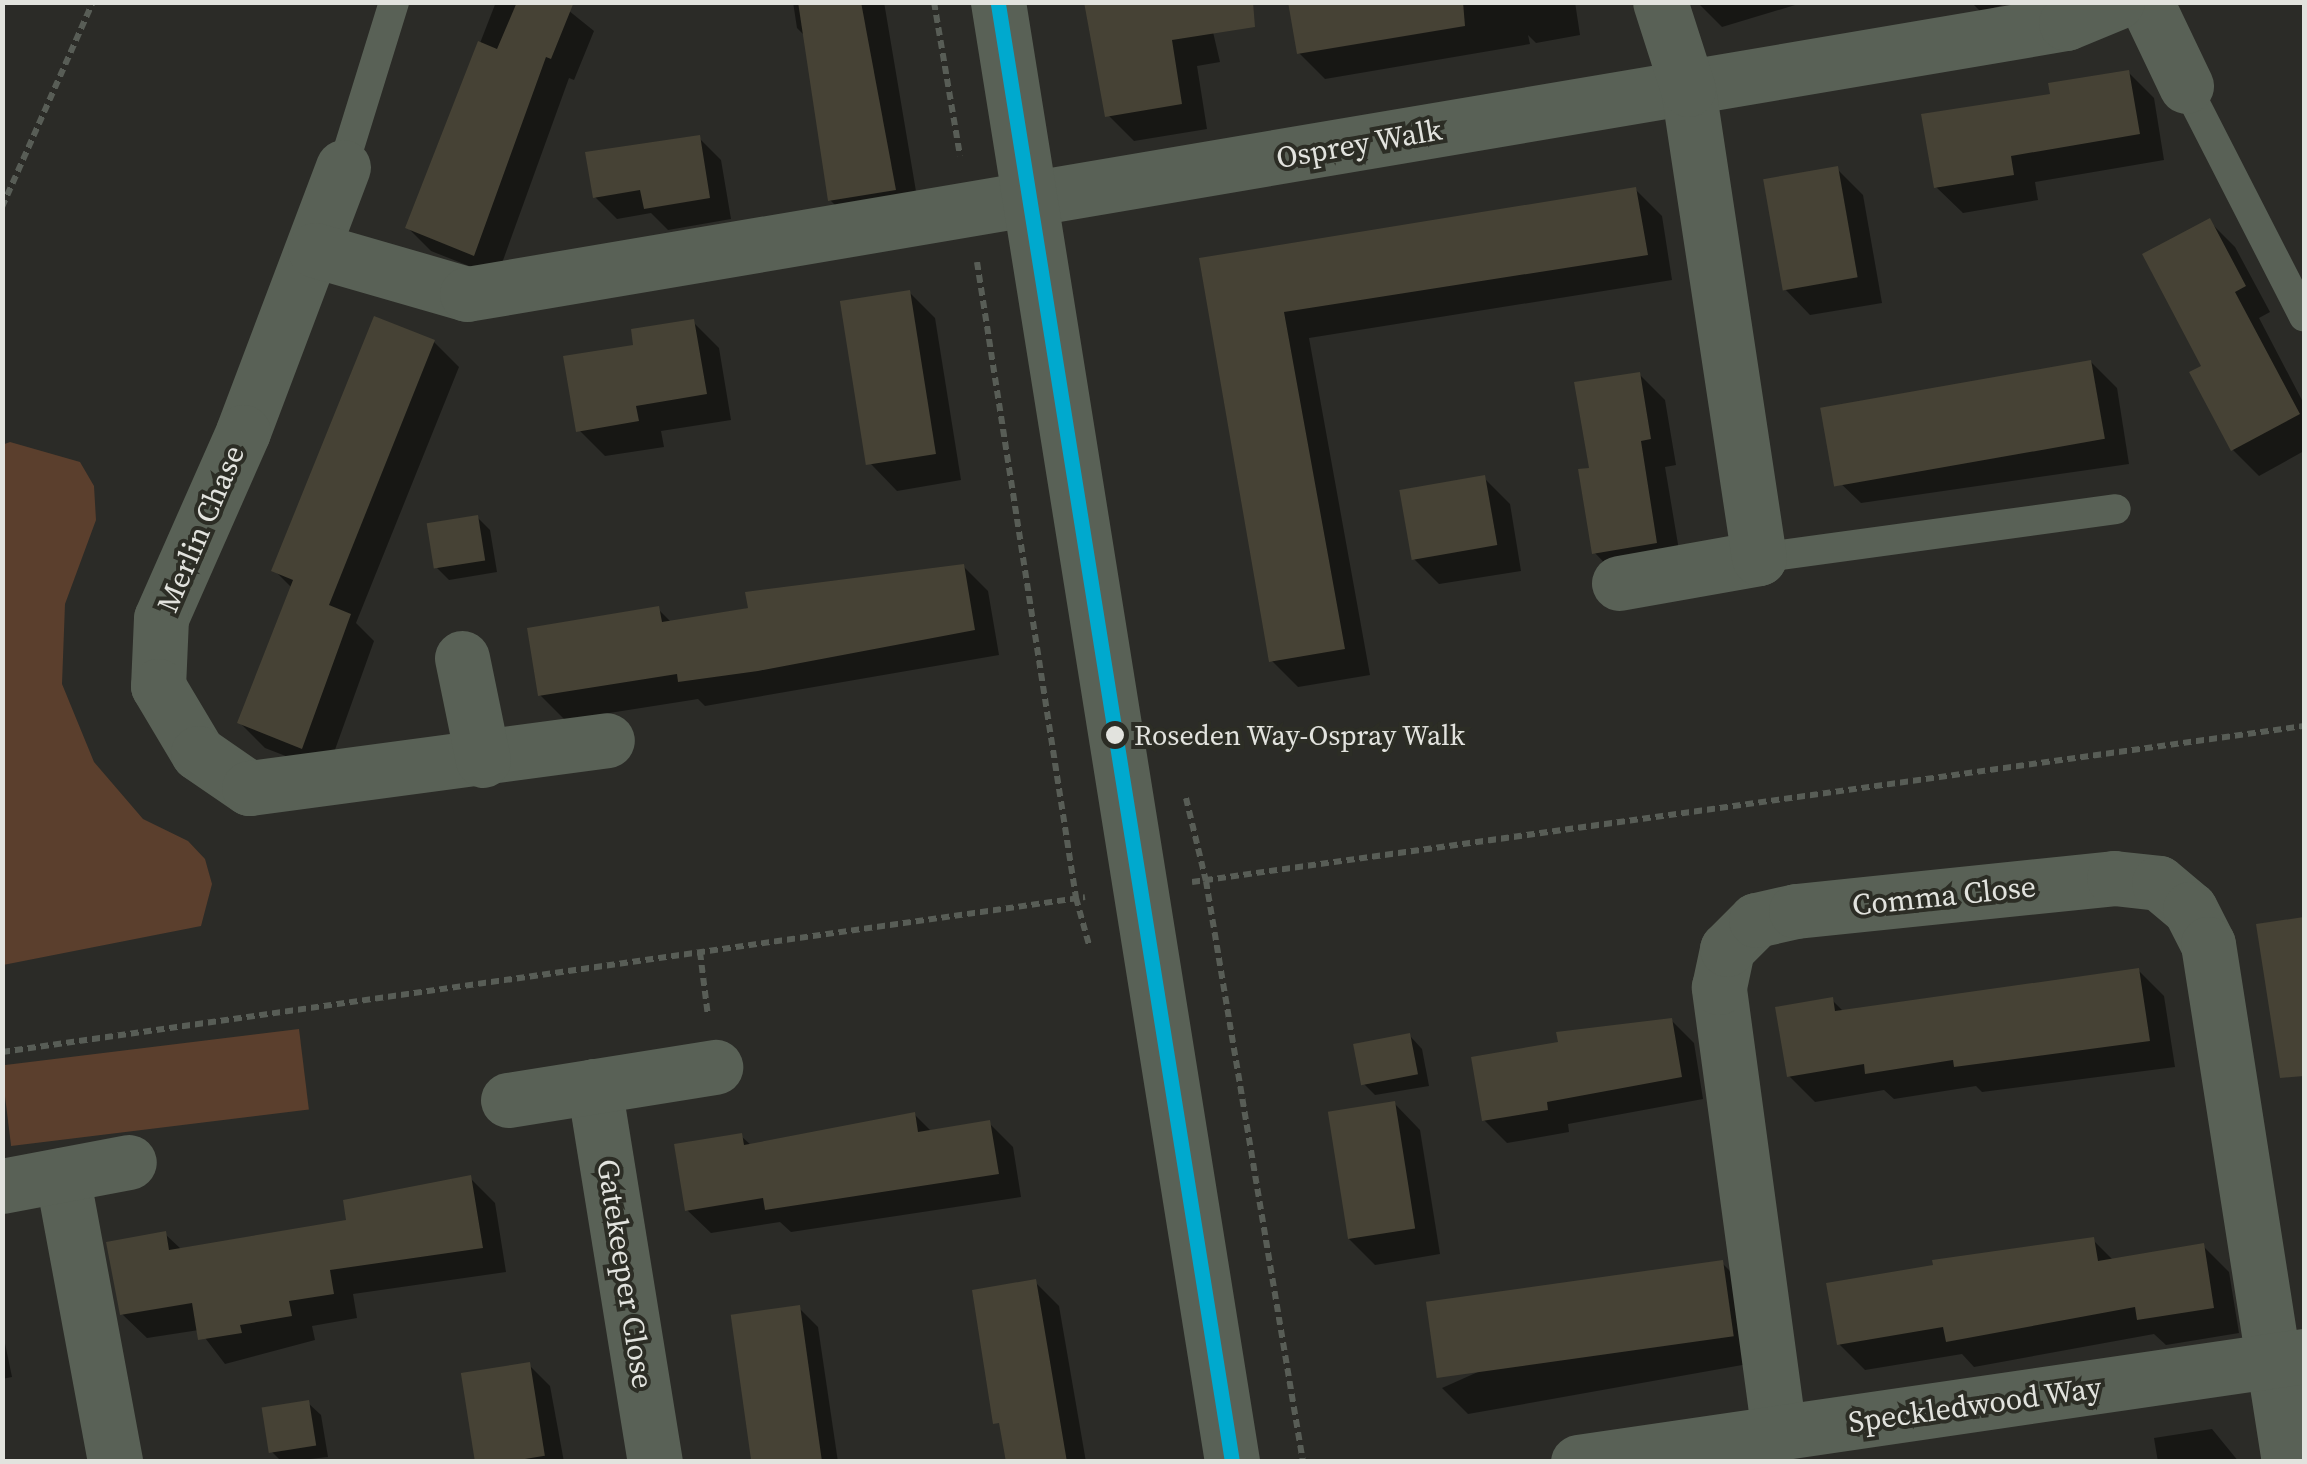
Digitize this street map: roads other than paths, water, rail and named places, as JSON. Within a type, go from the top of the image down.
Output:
[{"type":"street","points":[[998,2],[1232,1462]]},
{"type":"street","points":[[1619,584],[1759,558],[1688,89],[1660,2]]},
{"type":"street","name":"Osprey Walk","points":[[1029,200],[2066,23],[2117,2]]},
{"type":"street","points":[[2146,2],[2186,86]]},
{"type":"street","name":"Merlin Chase","points":[[343,167],[315,250],[160,618],[158,686],[198,753],[248,788],[483,760],[607,740]]},
{"type":"street","points":[[315,250],[468,294],[1029,200]]},
{"type":"street","points":[[462,658],[483,760]]},
{"type":"street","name":"Comma Close","points":[[1780,1433],[1719,986],[1727,950],[1756,920],[1796,911],[2114,878],[2158,883],[2190,909],[2208,944],[2289,1360]]},
{"type":"street","points":[[508,1100],[715,1067]]},
{"type":"street","name":"Gatekeeper Close","points":[[594,1086],[655,1462]]},
{"type":"street","points":[[2,1186],[130,1162]]},
{"type":"street","points":[[62,1175],[115,1462]]},
{"type":"street","points":[[2289,1360],[2289,1462]]},
{"type":"street","name":"Speckledwood Way","points":[[1578,1462],[2289,1360]]},
{"type":"lane","points":[[343,167],[394,2]]},
{"type":"lane","points":[[2186,86],[2304,317]]},
{"type":"lane","points":[[1759,558],[2116,509]]},
{"type":"place","name":"Roseden Way-Ospray Walk","points":[[1115,735]]}]
